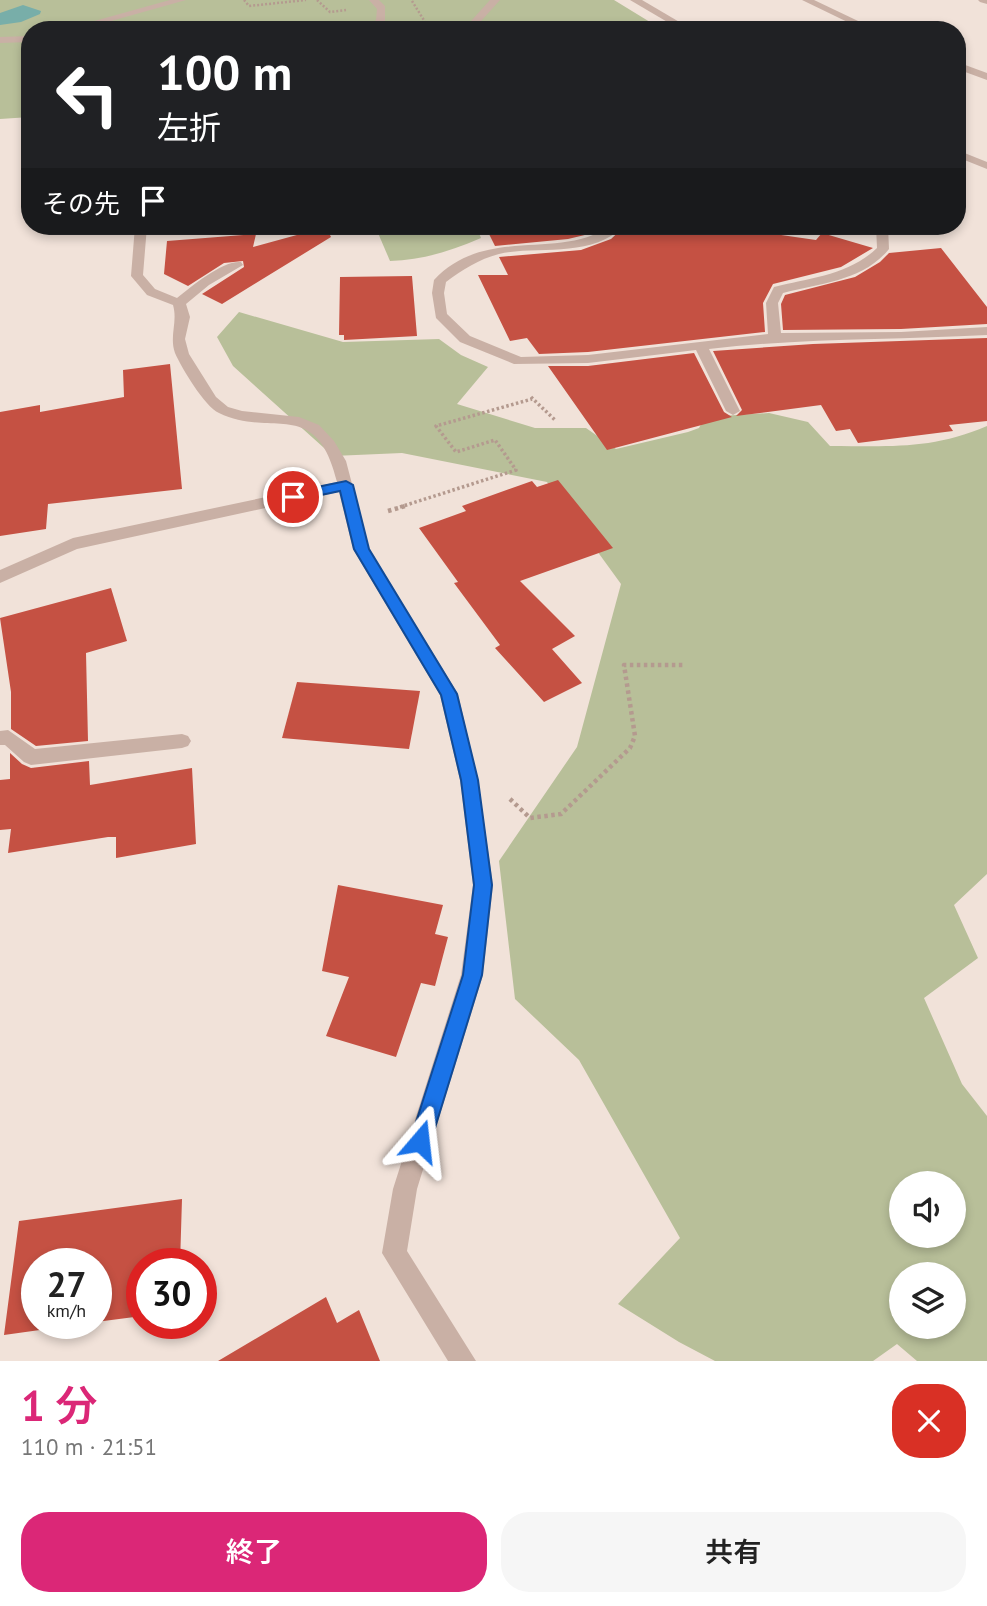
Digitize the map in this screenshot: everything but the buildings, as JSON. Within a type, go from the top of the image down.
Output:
[{"type":"street","points":[[101,21],[181,0]]},
{"type":"street","points":[[374,0],[382,9],[380,21]]},
{"type":"street","points":[[476,21],[495,0]]},
{"type":"street","points":[[635,0],[672,21]]},
{"type":"street","points":[[807,0],[852,21]]},
{"type":"street","points":[[0,40],[21,39]]},
{"type":"street","points":[[966,69],[987,77]]},
{"type":"street","points":[[966,157],[987,166]]},
{"type":"street","points":[[140,235],[137,276],[151,292],[179,303]]},
{"type":"street","points":[[604,235],[561,246],[509,248],[478,256],[440,280],[438,293],[441,315],[465,340],[519,361],[588,359],[775,338],[901,336],[987,331]]},
{"type":"street","points":[[775,338],[772,303],[778,290],[809,281],[846,275],[872,262],[883,249],[882,235]]},
{"type":"street","points":[[179,303],[205,282],[237,265]]},
{"type":"street","points":[[179,303],[183,317],[178,339],[181,354],[211,400],[223,410],[242,415],[294,420],[314,428],[327,441],[339,461],[362,549],[449,694],[469,780],[483,885],[472,975],[405,1189],[394,1253],[463,1361]]},
{"type":"street","points":[[700,345],[733,411]]},
{"type":"street","points":[[0,578],[73,544],[346,485]]},
{"type":"street","points":[[0,738],[8,737],[31,757],[182,741]]},
{"type":"path","points":[[244,0],[249,6],[258,6],[306,0]]},
{"type":"path","points":[[317,0],[330,12],[356,8]]},
{"type":"path","points":[[411,0],[424,21]]},
{"type":"path","points":[[355,522],[516,470],[495,440],[456,452],[436,426],[532,399]]},
{"type":"path","points":[[506,789],[511,801],[530,818],[561,814],[630,747],[635,736],[624,665],[684,665]]},
{"type":"green space","points":[[0,0],[614,0],[648,21],[21,21],[21,118],[0,119]]},
{"type":"green space","points":[[379,235],[480,235],[481,238],[437,254],[390,261]]},
{"type":"green space","points":[[239,312],[343,342],[439,339],[461,355],[488,367],[457,404],[535,428],[586,428],[616,449],[688,432],[699,428],[705,417],[769,413],[808,422],[830,446],[928,443],[967,434],[987,426],[987,874],[954,905],[978,958],[924,998],[962,1084],[987,1116],[987,1361],[917,1361],[897,1344],[873,1361],[715,1361],[618,1304],[680,1238],[579,1060],[515,999],[499,861],[577,747],[621,584],[547,482],[402,453],[333,456],[233,366],[217,337]]},
{"type":"water","points":[[23,5],[41,11],[40,14],[21,22],[0,25],[0,13]]},
{"type":"route","points":[[293,497],[346,485],[362,549],[449,694],[469,780],[483,885],[472,975],[420,1141]]}]
